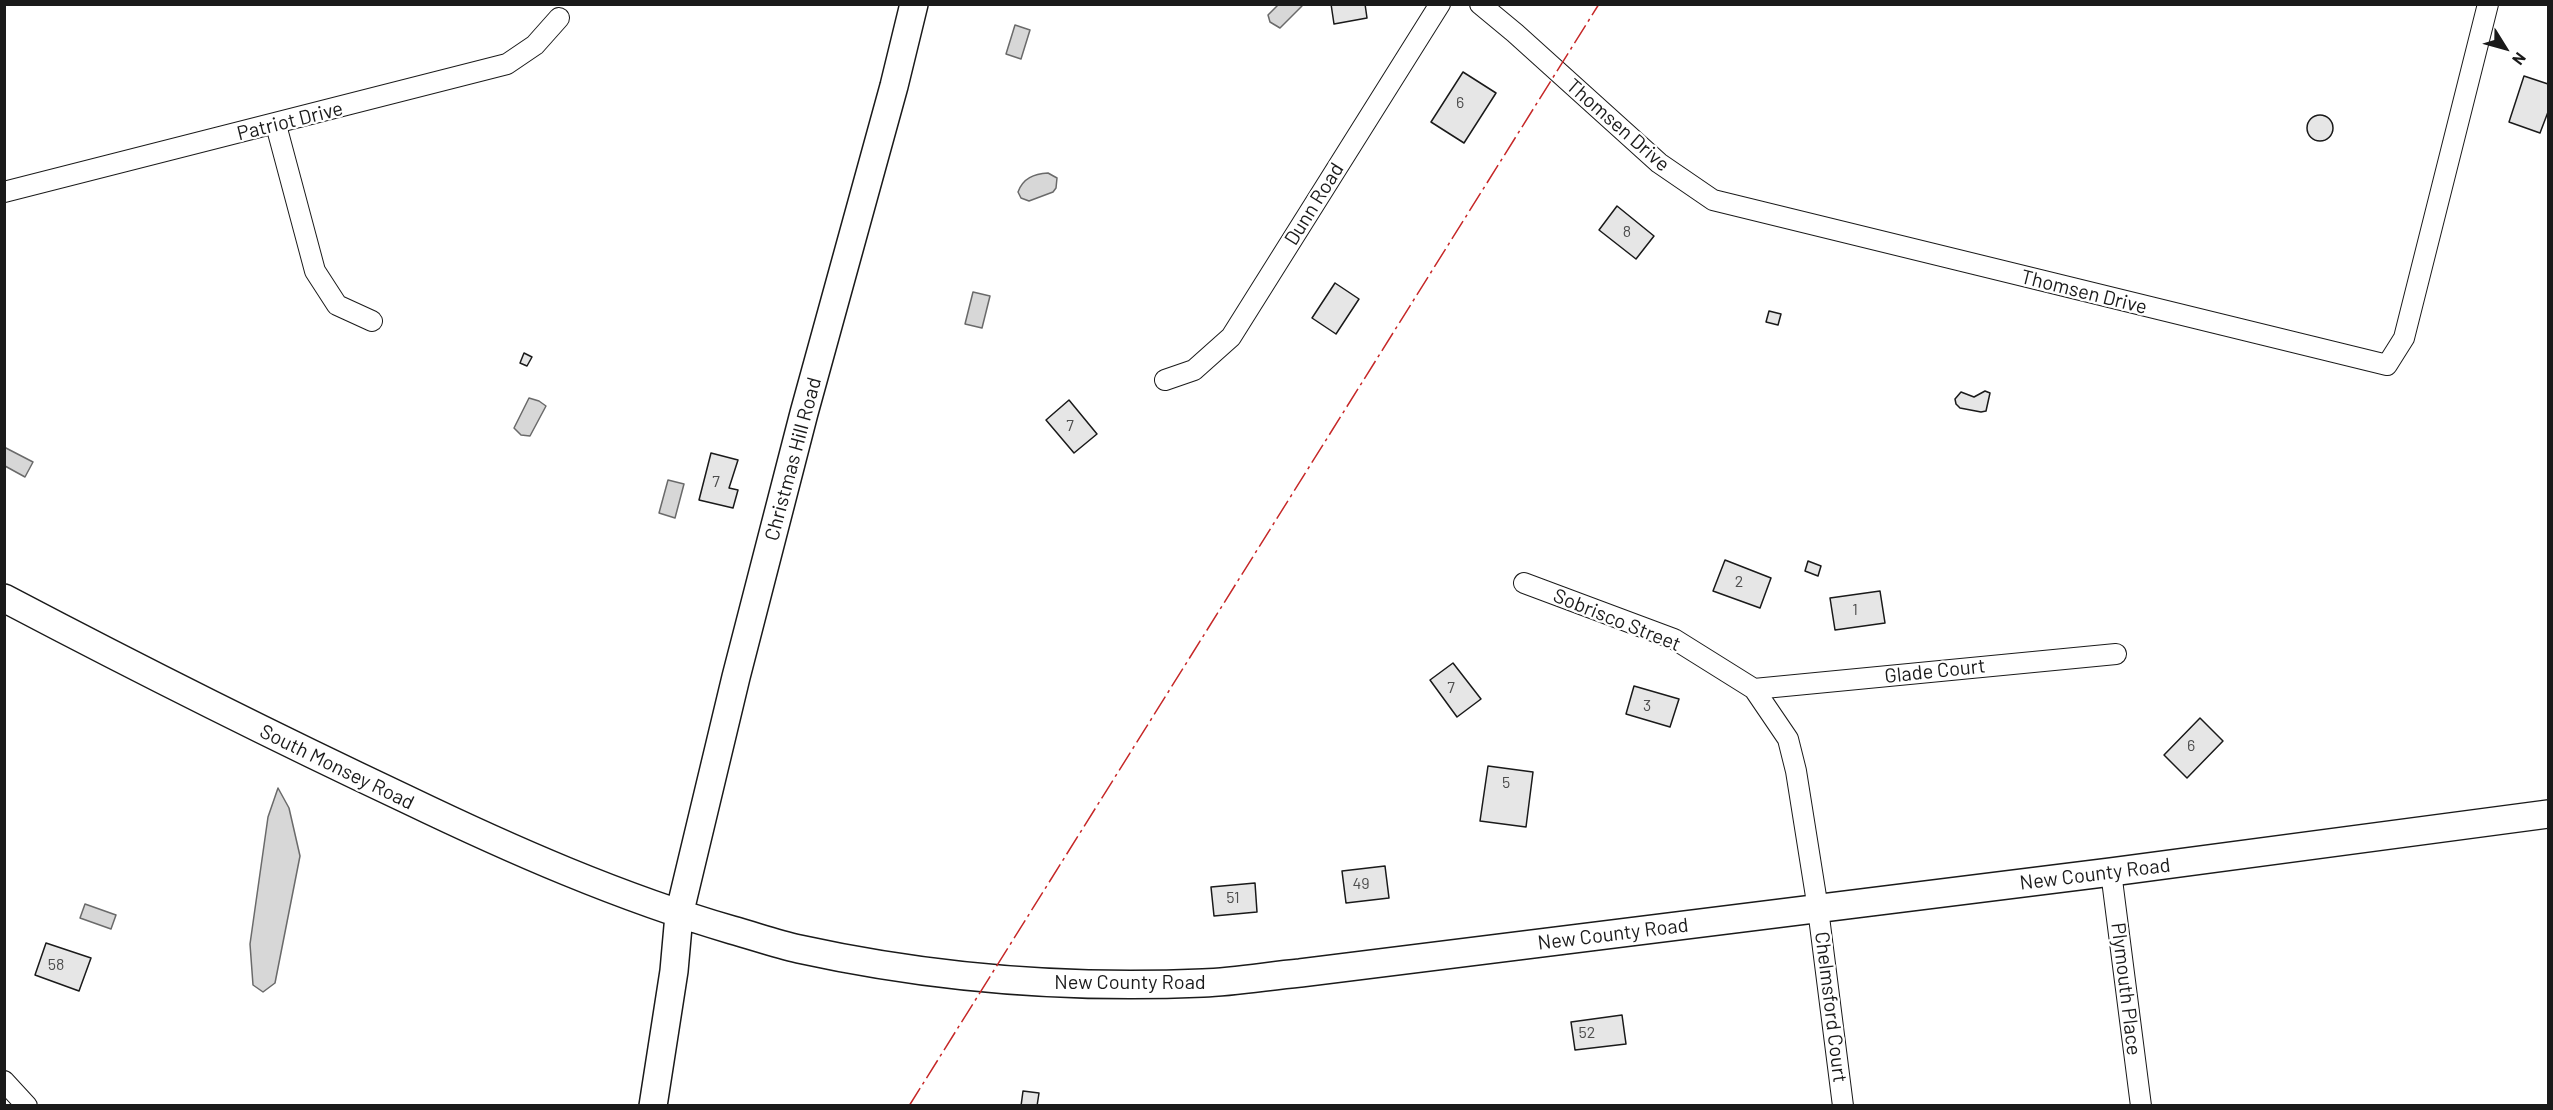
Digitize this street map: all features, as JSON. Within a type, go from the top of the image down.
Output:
[{"type":"street","name":"Christmas Hill Road","points":[[653,1106],[675,971],[680,915],[736,677],[914,4]]},
{"type":"street","name":"Dunn Road","points":[[1165,380],[1194,370],[1230,337],[1440,4]]},
{"type":"street","name":"Thomsen Drive","points":[[1480,4],[1659,163],[1713,200],[2387,365],[2404,338],[2488,4]]},
{"type":"street","name":"Patriot Drive","points":[[4,192],[276,125],[507,64],[535,45],[560,18]]},
{"type":"street","points":[[276,125],[315,271],[337,305],[372,321]]},
{"type":"street","name":"Sobrisco Street","points":[[1524,584],[1674,639],[1754,689],[1788,739],[1796,771],[1818,909]]},
{"type":"street","name":"South Monsey Road","points":[[4,598],[255,727],[474,832],[558,868],[680,915]]},
{"type":"street","name":"Glade Court","points":[[1754,689],[2116,654]]},
{"type":"street","name":"New County Road","points":[[680,915],[797,949],[907,969],[1014,981],[1111,985],[1207,983],[1818,909],[2548,814]]},
{"type":"street","name":"Plymouth Place","points":[[2111,872],[2141,1106]]},
{"type":"street","name":"Chelmsford Court","points":[[1818,909],[1843,1106]]},
{"type":"street","points":[[4,1080],[27,1106]]},
{"type":"shaded area","points":[[1278,5],[1302,6],[1280,28],[1270,22],[1268,15]]},
{"type":"shaded area","points":[[1015,25],[1030,30],[1021,59],[1006,54]]},
{"type":"shaded area","points":[[1048,173],[1057,178],[1053,192],[1029,201],[1021,198],[1018,192],[1026,180],[1038,174]]},
{"type":"shaded area","points":[[973,292],[990,296],[982,328],[965,324]]},
{"type":"shaded area","points":[[529,398],[546,406],[530,436],[521,435],[514,428]]},
{"type":"shaded area","points":[[4,447],[33,462],[25,477],[5,466]]},
{"type":"shaded area","points":[[668,480],[684,484],[675,518],[659,513]]},
{"type":"shaded area","points":[[278,788],[289,808],[300,856],[275,983],[263,992],[253,985],[250,944],[268,817]]},
{"type":"shaded area","points":[[85,904],[116,915],[111,929],[80,918]]},
{"type":"building","points":[[1331,4],[1365,4],[1367,18],[1334,24]]},
{"type":"building","points":[[1463,72],[1496,93],[1464,143],[1431,122]]},
{"type":"building","points":[[2524,76],[2548,84],[2548,112],[2540,133],[2509,122]]},
{"type":"building","points":[[2320,115],[2330,118],[2333,128],[2330,138],[2320,141],[2310,138],[2307,128],[2310,118]]},
{"type":"building","points":[[1617,206],[1654,236],[1636,259],[1599,230]]},
{"type":"building","points":[[1335,283],[1359,299],[1336,334],[1312,318]]},
{"type":"building","points":[[1769,311],[1781,314],[1778,325],[1766,322]]},
{"type":"building","points":[[524,353],[532,357],[527,366],[520,363]]},
{"type":"building","points":[[1985,391],[1990,393],[1986,411],[1960,408],[1956,404],[1955,399],[1961,392],[1974,397]]},
{"type":"building","points":[[1069,400],[1097,434],[1074,453],[1046,420]]},
{"type":"building","points":[[711,453],[738,460],[729,488],[738,490],[733,508],[699,500]]},
{"type":"building","points":[[1725,560],[1771,578],[1760,608],[1713,591]]},
{"type":"building","points":[[1808,561],[1821,566],[1818,576],[1805,571]]},
{"type":"building","points":[[1880,591],[1885,623],[1835,630],[1830,598]]},
{"type":"building","points":[[1453,663],[1481,699],[1457,717],[1430,680]]},
{"type":"building","points":[[1634,686],[1679,699],[1670,727],[1626,714]]},
{"type":"building","points":[[2200,718],[2223,741],[2187,778],[2164,755]]},
{"type":"building","points":[[1488,766],[1533,772],[1526,827],[1480,821]]},
{"type":"building","points":[[1385,866],[1389,898],[1346,903],[1342,871]]},
{"type":"building","points":[[1255,883],[1257,912],[1214,916],[1211,887]]},
{"type":"building","points":[[46,943],[91,958],[79,991],[35,975]]},
{"type":"building","points":[[1622,1015],[1626,1044],[1575,1050],[1571,1022]]},
{"type":"building","points":[[1023,1091],[1039,1093],[1037,1106],[1021,1106]]},
{"type":"power","points":[[909,1106],[1599,4]]}]
